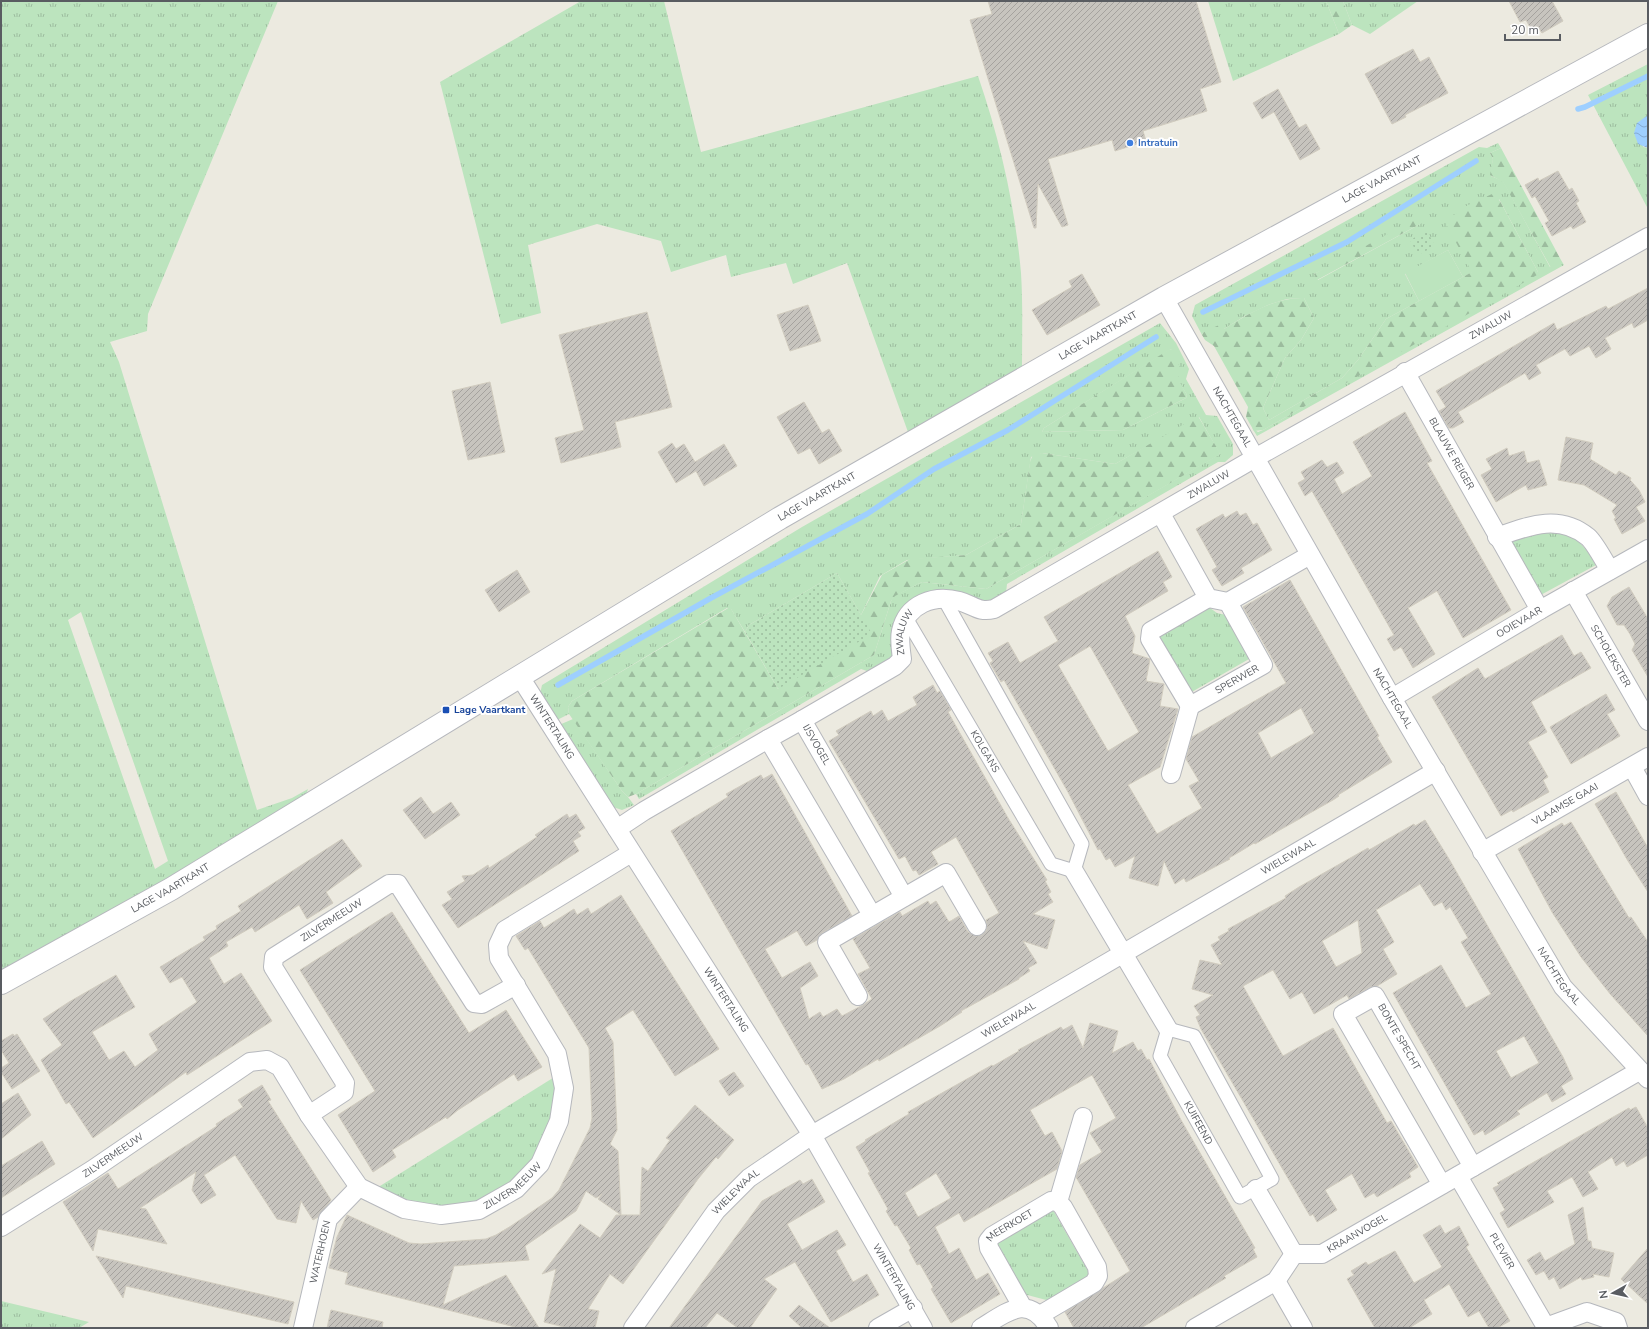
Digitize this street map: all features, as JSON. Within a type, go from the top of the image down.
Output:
[{"type":"street","name":"LAGE VAARTKANT","points":[[1,983],[170,889],[780,518],[1164,298],[1648,35]]},
{"type":"street","name":"ZWALUW","points":[[802,720],[895,666],[902,659],[901,632],[906,618],[912,610],[920,604],[944,599],[959,601],[983,612],[994,609],[1405,372],[1648,237]]},
{"type":"street","name":"NACHTEGAAL","points":[[1164,298],[1392,698],[1562,987],[1644,1075]]},
{"type":"street","name":"BLAUWE REIGER","points":[[1405,372],[1497,537],[1540,610]]},
{"type":"street","points":[[1161,514],[1208,598]]},
{"type":"street","points":[[1497,537],[1537,523],[1564,524],[1588,537],[1610,570]]},
{"type":"street","name":"OOIEVAAR","points":[[1392,698],[1540,610],[1648,549]]},
{"type":"street","points":[[1171,774],[1190,706],[1150,639],[1151,631],[1208,598],[1228,602],[1310,555]]},
{"type":"street","name":"SCHOLEKSTER","points":[[1573,591],[1648,721]]},
{"type":"street","points":[[944,599],[1082,844],[1074,871],[1125,954],[1168,1029]]},
{"type":"street","name":"SPERWER","points":[[1190,706],[1263,665],[1228,602]]},
{"type":"street","name":"KOLGANS","points":[[906,618],[1051,864],[1074,871]]},
{"type":"street","name":"WINTERTALING","points":[[520,677],[812,1135],[924,1328]]},
{"type":"street","name":"IJSVOGEL","points":[[768,739],[802,720],[904,897]]},
{"type":"street","points":[[617,829],[644,811],[768,739],[872,915]]},
{"type":"street","name":"VLAAMSE GAAI","points":[[1482,852],[1648,757]]},
{"type":"street","points":[[1632,767],[1648,796]]},
{"type":"street","name":"WIELEWAAL","points":[[633,1328],[716,1211],[749,1178],[812,1135],[1125,954],[1436,771]]},
{"type":"street","name":"ZILVERMEEUW","points":[[1,1228],[92,1170],[250,1062],[267,1060],[280,1067],[309,1115],[359,1187],[404,1209],[441,1215],[479,1210],[516,1189],[540,1164],[559,1121],[564,1088],[557,1054],[499,958],[498,945],[505,930],[631,853]]},
{"type":"street","points":[[858,996],[827,942],[872,915],[946,873],[977,926]]},
{"type":"street","name":"ZILVERMEEUW","points":[[309,1115],[344,1092],[345,1083],[273,967],[274,957],[389,884],[398,884],[474,1003],[482,1004],[516,985]]},
{"type":"street","name":"BONTE SPECHT","points":[[1442,1184],[1343,1014],[1375,996],[1474,1167]]},
{"type":"street","name":"KUIFEEND","points":[[1168,1029],[1194,1036],[1272,1179],[1240,1197],[1160,1056],[1168,1029]]},
{"type":"street","points":[[1442,1184],[1644,1075]]},
{"type":"street","points":[[981,1328],[1011,1310],[1023,1308],[1035,1311],[1045,1322],[1094,1283],[1098,1276],[1097,1267],[1063,1207],[1058,1202],[1083,1117]]},
{"type":"street","name":"PLEVIER","points":[[1458,1176],[1546,1328],[1587,1312],[1616,1322],[1618,1328]]},
{"type":"street","name":"KRAANVOGEL","points":[[1294,1254],[1322,1254],[1442,1184]]},
{"type":"street","name":"WATERHOEN","points":[[303,1328],[328,1219],[359,1187]]},
{"type":"street","points":[[1196,1328],[1276,1282],[1294,1254],[1256,1189]]},
{"type":"street","name":"MEERKOET","points":[[1023,1308],[989,1248],[988,1241],[992,1236],[1051,1201],[1058,1202]]},
{"type":"street","points":[[1276,1282],[1303,1328]]},
{"type":"street","points":[[878,1328],[913,1308]]},
{"type":"green space","points":[[1,1],[278,1],[148,314],[147,331],[110,342],[119,362],[257,810],[292,798],[308,789],[304,801],[1,975]],"holes":[[[81,612],[168,861],[155,869],[68,620]]]},
{"type":"green space","points":[[581,1],[664,1],[701,152],[978,76],[1000,149],[1015,223],[1022,285],[1022,367],[908,432],[847,263],[793,284],[786,263],[731,277],[726,255],[671,272],[661,241],[597,224],[528,245],[541,313],[501,324],[440,82]]},
{"type":"green space","points":[[1208,1],[1326,1],[1339,34],[1233,81]]},
{"type":"green space","points":[[1326,1],[1343,1],[1352,25],[1339,34]]},
{"type":"green space","points":[[1343,1],[1418,1],[1370,34],[1352,25]]},
{"type":"green space","points":[[1648,64],[1648,115],[1643,147],[1648,148],[1648,209],[1588,95]]},
{"type":"green space","points":[[1498,143],[1501,148],[1490,153],[1493,159],[1491,176],[1503,181],[1550,267],[1561,260],[1564,265],[1257,436],[1252,428],[1258,432],[1263,430],[1538,272],[1499,199],[1473,272],[1463,277],[1448,250],[1405,274],[1419,301],[1386,319],[1358,360],[1342,378],[1269,420],[1263,408],[1285,358],[1301,340],[1314,318],[1304,298],[1287,299],[1268,305],[1245,316],[1224,329],[1203,333],[1202,335],[1192,316],[1195,305],[1479,147],[1487,148]],"holes":[[[1422,223],[1318,280],[1314,274]]]},
{"type":"green space","points":[[1501,148],[1561,260],[1561,262],[1551,268],[1503,182],[1490,175],[1493,159],[1490,153]]},
{"type":"green space","points":[[1492,194],[1496,195],[1501,203],[1538,272],[1537,275],[1263,430],[1254,431],[1246,417],[1248,407],[1214,346],[1205,340],[1202,335],[1204,332],[1219,325],[1224,329],[1252,312],[1272,303],[1293,298],[1304,298],[1314,318],[1301,340],[1285,358],[1263,408],[1269,420],[1342,378],[1358,360],[1386,319],[1472,272],[1445,222],[1464,207]]},
{"type":"green space","points":[[1419,217],[1422,223],[1317,280],[1314,274]]},
{"type":"green space","points":[[1427,231],[1435,246],[1418,255],[1410,240]]},
{"type":"green space","points":[[1448,250],[1463,277],[1419,301],[1405,273]]},
{"type":"green space","points":[[1160,323],[1176,343],[1189,369],[1186,379],[1206,415],[1217,416],[1233,444],[1233,455],[1225,462],[1218,462],[1007,584],[1006,593],[986,605],[917,598],[896,656],[870,672],[861,669],[639,799],[636,794],[874,655],[891,601],[894,596],[922,582],[986,589],[1220,454],[1199,417],[1115,464],[1042,453],[1031,457],[1021,524],[966,555],[907,560],[880,576],[861,615],[837,573],[749,625],[745,632],[731,609],[727,608],[572,701],[568,707],[569,714],[557,720],[540,694],[542,685],[802,527]],"holes":[[[1171,349],[1179,382],[1187,395],[1186,398],[1123,430],[1042,432],[1044,428]]]},
{"type":"green space","points":[[1170,349],[1172,350],[1179,365],[1179,381],[1187,395],[1186,398],[1123,430],[1042,432],[1044,428]]},
{"type":"green space","points":[[1198,416],[1220,453],[1219,455],[986,589],[922,582],[895,596],[891,601],[874,655],[636,794],[628,797],[622,791],[569,714],[568,707],[572,701],[730,607],[778,689],[861,615],[882,575],[910,559],[966,555],[1021,524],[1030,462],[1033,454],[1042,453],[1115,464]]},
{"type":"green space","points":[[1525,532],[1549,532],[1567,535],[1582,545],[1596,565],[1537,597],[1506,540]]},
{"type":"green space","points":[[837,573],[872,634],[778,689],[745,632],[749,625]]},
{"type":"green space","points":[[1206,605],[1217,613],[1226,615],[1250,657],[1249,659],[1190,693],[1155,634]]},
{"type":"green space","points":[[573,719],[622,791],[634,805],[622,810],[613,807],[559,725]]},
{"type":"green space","points":[[556,1076],[554,1109],[541,1145],[526,1167],[507,1187],[486,1201],[429,1207],[372,1191]]},
{"type":"green space","points":[[1053,1210],[1091,1276],[1050,1301],[1016,1292],[994,1241]]},
{"type":"green space","points":[[1,1301],[89,1322],[79,1328],[1,1328]]},
{"type":"water","points":[[1648,115],[1648,148],[1638,144],[1634,133],[1637,123]]},
{"type":"building","points":[[988,1],[1196,1],[1221,82],[1200,89],[1207,111],[1143,131],[1146,141],[1115,151],[1112,140],[1048,159],[1068,225],[1062,227],[1038,184],[1036,228],[1034,228],[970,20],[992,14]]},
{"type":"building","points":[[1509,1],[1552,1],[1563,21],[1542,33],[1537,26],[1531,29],[1526,20],[1520,22]]},
{"type":"building","points":[[1413,49],[1420,62],[1429,57],[1448,93],[1405,115],[1406,117],[1392,124],[1365,74]]},
{"type":"building","points":[[1278,89],[1299,128],[1306,124],[1320,149],[1300,160],[1274,112],[1262,119],[1253,103]]},
{"type":"building","points":[[1558,171],[1569,190],[1572,188],[1579,201],[1576,203],[1586,222],[1573,229],[1571,226],[1552,236],[1545,223],[1549,221],[1535,196],[1532,198],[1525,185],[1538,178],[1539,181]]},
{"type":"building","points":[[1082,274],[1100,305],[1047,335],[1032,310],[1072,287],[1069,281]]},
{"type":"building","points":[[1648,288],[1648,320],[1634,328],[1632,323],[1605,338],[1611,349],[1596,358],[1589,346],[1570,356],[1565,349],[1536,365],[1541,373],[1529,380],[1525,373],[1458,412],[1464,422],[1453,428],[1449,428],[1439,411],[1446,407],[1436,391],[1554,323],[1557,330],[1606,306],[1608,309]]},
{"type":"building","points":[[808,305],[821,341],[790,351],[777,315]]},
{"type":"building","points":[[647,312],[672,407],[615,422],[621,447],[561,463],[555,438],[584,430],[559,335]]},
{"type":"building","points":[[490,382],[505,452],[468,460],[452,391]]},
{"type":"building","points":[[804,402],[822,433],[829,429],[842,451],[819,464],[810,448],[798,454],[777,417]]},
{"type":"building","points":[[1405,412],[1432,461],[1427,463],[1511,610],[1463,638],[1437,591],[1408,608],[1435,654],[1413,668],[1401,647],[1394,651],[1387,639],[1394,635],[1312,491],[1305,496],[1298,483],[1305,479],[1301,472],[1322,460],[1327,467],[1337,462],[1344,473],[1334,479],[1342,494],[1372,476],[1353,442]]},
{"type":"building","points":[[1566,437],[1593,443],[1590,459],[1616,475],[1619,471],[1631,478],[1630,480],[1639,490],[1645,502],[1636,507],[1645,521],[1622,534],[1614,519],[1616,518],[1612,511],[1617,505],[1584,485],[1558,480]]},
{"type":"building","points":[[672,443],[676,449],[684,444],[695,462],[724,444],[737,466],[704,486],[696,471],[676,483],[658,452]]},
{"type":"building","points":[[1507,448],[1509,456],[1524,451],[1527,463],[1539,460],[1547,485],[1528,490],[1526,485],[1496,502],[1481,475],[1492,469],[1486,459]]},
{"type":"building","points":[[1237,511],[1240,516],[1246,513],[1253,525],[1257,523],[1272,550],[1241,568],[1244,573],[1222,586],[1212,570],[1217,567],[1196,529],[1223,514],[1225,518]]},
{"type":"building","points":[[1158,551],[1172,577],[1163,582],[1168,591],[1125,616],[1135,636],[1132,653],[1150,659],[1146,681],[1164,684],[1160,706],[1178,709],[1160,767],[1128,785],[1157,834],[1202,808],[1189,786],[1199,781],[1186,759],[1192,737],[1286,683],[1243,607],[1290,580],[1379,736],[1377,737],[1392,762],[1338,795],[1339,796],[1333,800],[1255,844],[1254,843],[1229,858],[1230,859],[1186,882],[1184,878],[1175,884],[1164,861],[1158,886],[1129,878],[1135,856],[1115,867],[1110,858],[1106,860],[1100,849],[1098,850],[1068,792],[1004,680],[1001,682],[990,663],[993,661],[988,653],[1008,642],[1020,663],[1058,641],[1044,617]],"holes":[[[1090,646],[1139,732],[1108,751],[1058,665]],[[1301,708],[1314,733],[1271,758],[1258,733]]]},
{"type":"building","points":[[517,570],[530,592],[499,612],[485,590]]},
{"type":"building","points":[[1629,587],[1648,619],[1648,677],[1632,650],[1635,644],[1630,634],[1624,625],[1617,625],[1607,606],[1612,597]]},
{"type":"building","points":[[1562,635],[1574,656],[1581,652],[1591,668],[1531,702],[1547,732],[1528,742],[1548,777],[1543,780],[1549,792],[1513,812],[1512,810],[1501,816],[1432,697],[1478,668],[1485,679]]},
{"type":"building","points":[[933,685],[937,693],[940,691],[951,710],[948,712],[957,728],[1008,818],[1047,880],[1045,881],[1051,892],[1048,894],[1053,902],[1033,914],[1055,920],[1047,949],[1023,941],[1037,963],[1028,968],[1030,971],[1019,979],[961,1011],[962,1012],[940,1026],[879,1061],[878,1059],[844,1079],[822,1089],[808,1064],[806,1065],[671,831],[728,797],[726,794],[761,775],[763,779],[772,774],[852,916],[822,933],[817,940],[806,946],[797,931],[765,949],[782,978],[810,962],[818,976],[800,988],[809,1019],[820,1012],[823,1017],[837,1009],[842,1016],[863,1005],[872,999],[858,974],[870,968],[853,939],[900,912],[902,916],[928,901],[930,905],[936,901],[949,922],[959,916],[968,932],[977,936],[982,935],[986,931],[986,920],[999,913],[956,837],[931,852],[938,864],[919,875],[916,870],[913,871],[905,856],[899,859],[829,741],[839,735],[836,731],[871,711],[873,716],[882,710],[888,721],[917,705],[913,697]]},
{"type":"building","points":[[1606,694],[1615,710],[1607,714],[1620,736],[1571,764],[1550,727]]},
{"type":"building","points":[[1616,792],[1648,848],[1648,892],[1595,804]]},
{"type":"building","points":[[421,797],[433,814],[451,802],[460,815],[425,839],[403,810]]},
{"type":"building","points":[[567,814],[569,818],[576,814],[585,828],[578,832],[581,836],[573,841],[579,851],[458,928],[442,905],[452,899],[447,892],[465,881],[462,876],[473,875],[488,865],[489,868],[537,837],[535,835]]},
{"type":"building","points":[[1425,820],[1563,1057],[1573,1079],[1561,1086],[1566,1094],[1552,1102],[1547,1093],[1517,1111],[1520,1114],[1485,1135],[1483,1130],[1474,1135],[1393,993],[1441,965],[1466,1008],[1491,994],[1461,942],[1468,938],[1450,907],[1446,910],[1442,902],[1434,906],[1420,884],[1376,910],[1394,942],[1383,949],[1397,974],[1377,986],[1370,987],[1349,999],[1347,995],[1314,1014],[1302,992],[1290,999],[1273,970],[1243,986],[1283,1056],[1333,1028],[1387,1123],[1391,1121],[1418,1167],[1409,1173],[1411,1177],[1377,1197],[1374,1193],[1365,1198],[1352,1174],[1325,1190],[1337,1210],[1317,1222],[1313,1214],[1310,1216],[1201,1029],[1196,1017],[1200,1015],[1194,1006],[1213,995],[1192,989],[1200,960],[1222,965],[1211,945],[1220,940],[1218,937],[1229,931],[1228,929],[1286,898],[1285,896],[1299,887],[1368,848],[1369,850],[1414,824],[1415,826]],"holes":[[[1358,920],[1362,953],[1336,967],[1322,941]],[[1524,1036],[1539,1063],[1511,1078],[1496,1051]]]},
{"type":"building","points":[[1571,822],[1629,918],[1631,917],[1648,942],[1648,1036],[1611,995],[1581,957],[1552,912],[1518,849],[1562,823],[1564,826]]},
{"type":"building","points":[[342,839],[362,866],[326,892],[333,903],[307,919],[299,905],[255,932],[252,927],[226,942],[228,946],[209,958],[224,984],[241,973],[272,1021],[187,1075],[186,1072],[93,1138],[69,1102],[66,1104],[41,1060],[62,1045],[43,1019],[116,975],[135,1007],[92,1032],[109,1060],[124,1051],[135,1067],[158,1050],[149,1034],[197,1002],[182,977],[170,983],[160,967],[205,940],[203,937],[217,929],[216,926],[241,911],[238,906]]},
{"type":"building","points":[[621,895],[719,1049],[675,1076],[633,1010],[605,1028],[613,1042],[617,1130],[610,1144],[618,1151],[621,1215],[598,1199],[602,1194],[596,1198],[586,1191],[576,1211],[525,1246],[529,1260],[454,1266],[443,1305],[506,1275],[539,1328],[519,1328],[345,1284],[348,1273],[329,1268],[337,1237],[347,1215],[409,1243],[421,1244],[486,1239],[511,1226],[552,1198],[559,1190],[590,1128],[592,1118],[589,1048],[528,948],[525,950],[516,936],[540,921],[544,928],[574,909],[577,915],[588,908],[591,914]]},
{"type":"building","points":[[392,912],[469,1033],[506,1010],[542,1067],[518,1081],[514,1074],[458,1110],[447,1119],[446,1117],[392,1150],[396,1157],[373,1172],[338,1115],[375,1091],[300,970]]},
{"type":"building","points":[[1090,1023],[1118,1031],[1112,1053],[1133,1042],[1138,1051],[1141,1049],[1147,1060],[1149,1059],[1181,1120],[1255,1248],[1253,1249],[1257,1257],[1224,1276],[1226,1278],[1141,1328],[1074,1328],[1065,1312],[1130,1271],[1076,1177],[1080,1165],[1102,1152],[1090,1133],[1116,1118],[1092,1075],[1030,1110],[1045,1136],[1052,1132],[1062,1151],[1057,1169],[964,1222],[959,1213],[935,1227],[949,1254],[959,1248],[976,1280],[988,1273],[1000,1294],[951,1323],[931,1289],[933,1287],[920,1264],[917,1265],[909,1250],[911,1248],[897,1225],[895,1226],[886,1211],[888,1209],[868,1173],[870,1172],[856,1147],[909,1114],[908,1112],[1061,1027],[1063,1030],[1072,1025],[1083,1048]],"holes":[[[936,1173],[951,1198],[918,1217],[905,1193]]]},
{"type":"building","points":[[13,1034],[14,1036],[17,1034],[40,1071],[12,1089],[1,1072],[1,1068],[9,1063],[1,1050],[1,1041]]},
{"type":"building","points":[[734,1072],[744,1086],[729,1096],[719,1081]]},
{"type":"building","points":[[262,1085],[271,1100],[268,1101],[331,1200],[318,1217],[313,1220],[301,1201],[296,1223],[277,1219],[235,1155],[204,1175],[216,1195],[201,1204],[192,1190],[196,1172],[140,1208],[146,1209],[167,1244],[98,1229],[93,1251],[63,1202],[108,1173],[118,1189],[217,1126],[216,1124],[243,1107],[238,1100]]},
{"type":"building","points":[[18,1093],[31,1115],[1,1139],[1,1104]]},
{"type":"building","points":[[695,1105],[734,1140],[718,1159],[716,1157],[698,1179],[623,1284],[610,1274],[588,1309],[599,1311],[595,1328],[568,1328],[544,1322],[556,1269],[542,1274],[580,1224],[600,1238],[616,1215],[640,1215],[642,1167],[648,1171],[670,1140],[666,1138]]},
{"type":"building","points":[[1636,1107],[1648,1128],[1648,1155],[1627,1167],[1624,1161],[1616,1166],[1612,1157],[1588,1172],[1598,1189],[1583,1197],[1572,1177],[1547,1191],[1554,1202],[1508,1228],[1500,1213],[1505,1210],[1493,1188],[1499,1185],[1497,1183],[1629,1108],[1630,1110]]},
{"type":"building","points":[[42,1141],[55,1164],[1,1198],[1,1166]]},
{"type":"building","points":[[812,1179],[825,1202],[787,1224],[802,1250],[837,1230],[846,1245],[836,1251],[853,1282],[867,1274],[879,1295],[831,1322],[795,1262],[764,1279],[777,1289],[750,1328],[738,1328],[717,1313],[705,1328],[669,1328],[762,1201],[800,1180],[803,1184]]},
{"type":"building","points":[[1583,1207],[1588,1241],[1591,1241],[1592,1248],[1614,1253],[1609,1277],[1593,1274],[1594,1277],[1582,1280],[1581,1277],[1560,1289],[1554,1277],[1549,1280],[1544,1271],[1536,1275],[1527,1260],[1540,1252],[1545,1261],[1575,1244],[1568,1215]]},
{"type":"building","points":[[1440,1225],[1445,1234],[1459,1226],[1469,1245],[1466,1247],[1510,1321],[1497,1328],[1489,1328],[1479,1311],[1468,1317],[1449,1284],[1424,1300],[1432,1314],[1409,1328],[1375,1328],[1347,1279],[1354,1275],[1351,1271],[1366,1262],[1368,1265],[1395,1251],[1414,1283],[1442,1267],[1423,1235]]},
{"type":"building","points":[[1648,1248],[1648,1304],[1621,1279]]},
{"type":"building","points":[[96,1256],[294,1302],[288,1324],[126,1286],[123,1298]]},
{"type":"building","points":[[799,1305],[830,1328],[802,1328],[789,1316]]},
{"type":"building","points":[[331,1310],[383,1322],[382,1328],[327,1328]]},
{"type":"waterway","points":[[1578,109],[1648,76]]},
{"type":"waterway","points":[[1203,312],[1347,242],[1476,161]]},
{"type":"waterway","points":[[558,685],[711,598],[867,514],[934,469],[1008,430],[1156,337]]},
{"type":"place","name":"Intratuin","points":[[1130,143]]},
{"type":"place","name":"Lage Vaartkant","points":[[446,710]]}]
